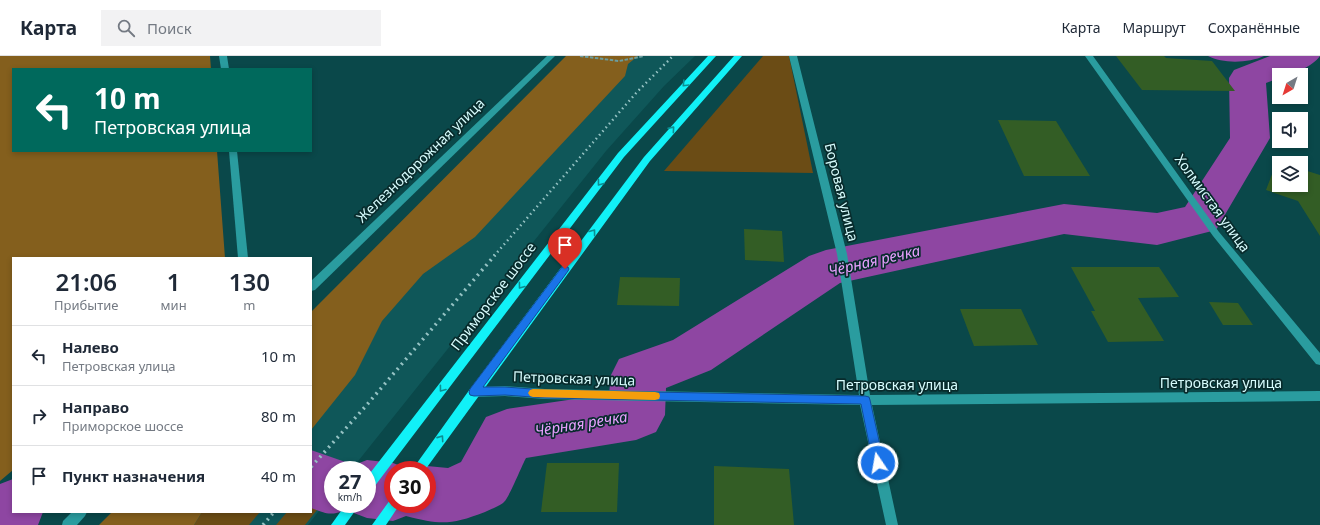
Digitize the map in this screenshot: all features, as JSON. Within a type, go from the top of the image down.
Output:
[{"type":"main road","name":"Приморское шоссе","points":[[376,476],[621,155],[712,56]]},
{"type":"main road","points":[[424,461],[647,159],[738,56]]},
{"type":"main road","points":[[339,523],[347,513]]},
{"type":"main road","points":[[379,524],[387,513]]},
{"type":"street","points":[[223,56],[225,68]]},
{"type":"street","name":"Железнодорожная улица","points":[[312,286],[550,56]]},
{"type":"street","name":"Боровая улица","points":[[793,56],[842,254],[865,400],[892,525]]},
{"type":"street","name":"Холмистая улица","points":[[1089,56],[1216,234],[1320,361]]},
{"type":"street","points":[[233,152],[243,257]]},
{"type":"street","name":"Петровская улица","points":[[474,392],[505,391],[614,396],[865,400],[1320,396]]},
{"type":"street","points":[[68,525],[80,513]]},
{"type":"path","points":[[580,56],[620,61],[644,56]]},
{"type":"shaded area","points":[[0,56],[210,56],[211,68],[12,68],[12,152],[217,152],[225,257],[12,257],[12,471],[0,481]]},
{"type":"shaded area","points":[[566,56],[638,56],[628,64],[625,76],[475,237],[423,274],[382,321],[355,375],[312,429],[312,311]]},
{"type":"shaded area","points":[[605,56],[695,56],[664,86],[606,151],[358,461],[324,461],[324,505],[308,525],[154,525],[166,513],[312,513],[312,359]]},
{"type":"shaded area","points":[[763,56],[789,56],[813,173],[664,171]]},
{"type":"shaded area","points":[[1208,56],[1264,56],[1236,62],[1214,59]]},
{"type":"shaded area","points":[[312,483],[324,490],[324,501],[305,525],[276,525],[286,513],[312,513]]},
{"type":"shaded area","points":[[111,513],[201,513],[194,525],[99,525]]},
{"type":"shaded area","points":[[201,513],[259,513],[249,525],[194,525]]},
{"type":"building","points":[[1116,56],[1164,56],[1166,58],[1212,61],[1235,91],[1142,90]]},
{"type":"building","points":[[998,120],[1056,121],[1090,176],[1024,176]]},
{"type":"building","points":[[1308,171],[1320,175],[1320,236],[1298,201],[1266,190],[1272,174],[1272,192],[1308,192]]},
{"type":"building","points":[[744,229],[782,231],[784,262],[745,260]]},
{"type":"building","points":[[1071,267],[1159,267],[1179,297],[1138,298],[1164,341],[1108,342],[1091,311],[1095,311]]},
{"type":"building","points":[[620,277],[680,278],[679,306],[617,305]]},
{"type":"building","points":[[1209,302],[1238,303],[1253,325],[1223,325]]},
{"type":"building","points":[[960,309],[1021,309],[1038,345],[974,346]]},
{"type":"building","points":[[547,463],[619,463],[617,512],[541,512]]},
{"type":"building","points":[[714,466],[789,469],[794,525],[714,525]]},
{"type":"waterway","name":"Чёрная речка","points":[[436,496],[450,497],[483,482],[507,435],[636,415],[639,375],[692,355],[826,268],[1064,219],[1157,229],[1200,219],[1250,138],[1247,78],[1302,56]]},
{"type":"waterway","name":"Чёрная речка","points":[[312,478],[324,484]]},
{"type":"waterway","name":"Чёрная речка","points":[[376,490],[384,491]]},
{"type":"waterway","name":"Чёрная речка","points":[[0,521],[12,510]]},
{"type":"railway","points":[[494,256],[637,92],[673,56]]},
{"type":"railway","points":[[312,466],[365,407],[495,255]]},
{"type":"railway","points":[[263,525],[273,513]]},
{"type":"slow traffic","points":[[533,393],[655,396]]},
{"type":"route","points":[[565,269],[474,392],[505,391],[545,394],[865,400],[878,463]]}]
